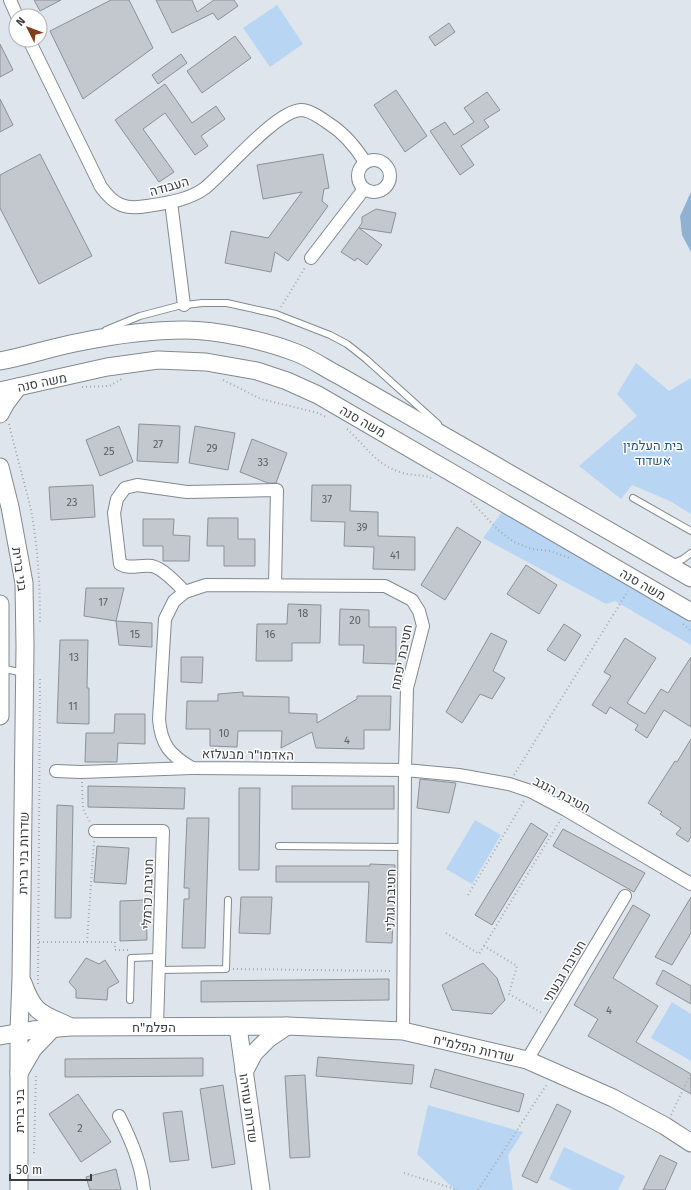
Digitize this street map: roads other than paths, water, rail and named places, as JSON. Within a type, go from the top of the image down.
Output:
[{"type":"main road","name":"משה סנה","points":[[4,358],[79,342],[138,333],[186,330],[214,332],[270,344],[298,354],[691,578]]},
{"type":"main road","name":"משה סנה","points":[[0,391],[107,367],[158,360],[206,362],[257,371],[287,381],[318,395],[687,617]]},
{"type":"main road","points":[[0,414],[18,387]]},
{"type":"main road","name":"בני ברית","points":[[0,467],[10,507],[24,583],[25,673]]},
{"type":"main road","points":[[0,604],[0,716]]},
{"type":"main road","points":[[0,660],[25,673]]},
{"type":"main road","points":[[0,680],[25,673]]},
{"type":"main road","name":"שדרות בני ברית","points":[[18,1032],[21,978],[25,673]]},
{"type":"main road","points":[[21,978],[34,1007],[40,1013],[62,1027]]},
{"type":"main road","points":[[244,1072],[254,1053],[268,1039],[287,1026]]},
{"type":"main road","name":"שדרות הפלמ\"ח","points":[[238,1027],[287,1026],[403,1032],[527,1060],[613,1098],[665,1126],[691,1143]]},
{"type":"main road","points":[[0,1036],[18,1032],[62,1027]]},
{"type":"main road","points":[[18,1073],[33,1049],[62,1027]]},
{"type":"main road","name":"הפלמ\"ח","points":[[62,1027],[238,1027]]},
{"type":"main road","name":"שדרות עוזיהו","points":[[238,1027],[261,1190]]},
{"type":"main road","name":"בני ברית","points":[[18,1032],[19,1190]]},
{"type":"street","name":"העבודה","points":[[33,48],[101,186],[107,195],[115,202],[125,207],[136,208],[171,202],[183,199],[204,188],[270,127],[294,111],[303,110],[312,113],[337,129],[353,145],[365,162]]},
{"type":"street","points":[[375,160],[380,161],[388,168],[388,184],[380,191],[369,191],[364,189],[358,175],[359,170],[365,162],[375,160]]},
{"type":"street","points":[[311,258],[364,189]]},
{"type":"street","points":[[171,202],[184,305]]},
{"type":"street","points":[[185,592],[163,572],[152,566],[125,567],[120,564],[114,513],[117,499],[125,488],[137,485],[187,492],[277,490],[275,585]]},
{"type":"street","name":"האדמו\"ר מבעלזא","points":[[405,770],[192,768],[177,758],[170,751],[161,734],[159,719],[165,619],[174,602],[185,592],[206,585],[385,586],[412,600]]},
{"type":"street","name":"חטיבת יפתח","points":[[405,770],[407,688],[423,626],[419,612],[412,600]]},
{"type":"street","points":[[56,771],[81,772],[192,768]]},
{"type":"street","name":"חטיבת הנגב","points":[[405,770],[459,775],[509,784],[530,791],[566,810],[691,884]]},
{"type":"street","name":"חטיבת גולני","points":[[403,1032],[405,770]]},
{"type":"street","name":"חטיבת כרמלי","points":[[95,831],[163,831],[157,1026]]},
{"type":"street","name":"חטיבת גבעתי","points":[[527,1060],[625,896]]},
{"type":"street","points":[[119,1116],[138,1157],[144,1190]]},
{"type":"lane","points":[[79,342],[140,316],[184,305],[227,303],[276,314],[330,335],[347,344],[366,358],[464,448]]},
{"type":"lane","points":[[633,498],[691,531]]},
{"type":"lane","points":[[669,565],[684,559],[691,552]]},
{"type":"lane","points":[[0,668],[25,673]]},
{"type":"lane","points":[[279,846],[405,847]]},
{"type":"lane","points":[[159,970],[226,969],[228,900]]},
{"type":"lane","points":[[130,1000],[131,958],[159,957]]},
{"type":"park label","name":"בית העלמין אשדוד","points":[[653,452]]}]
